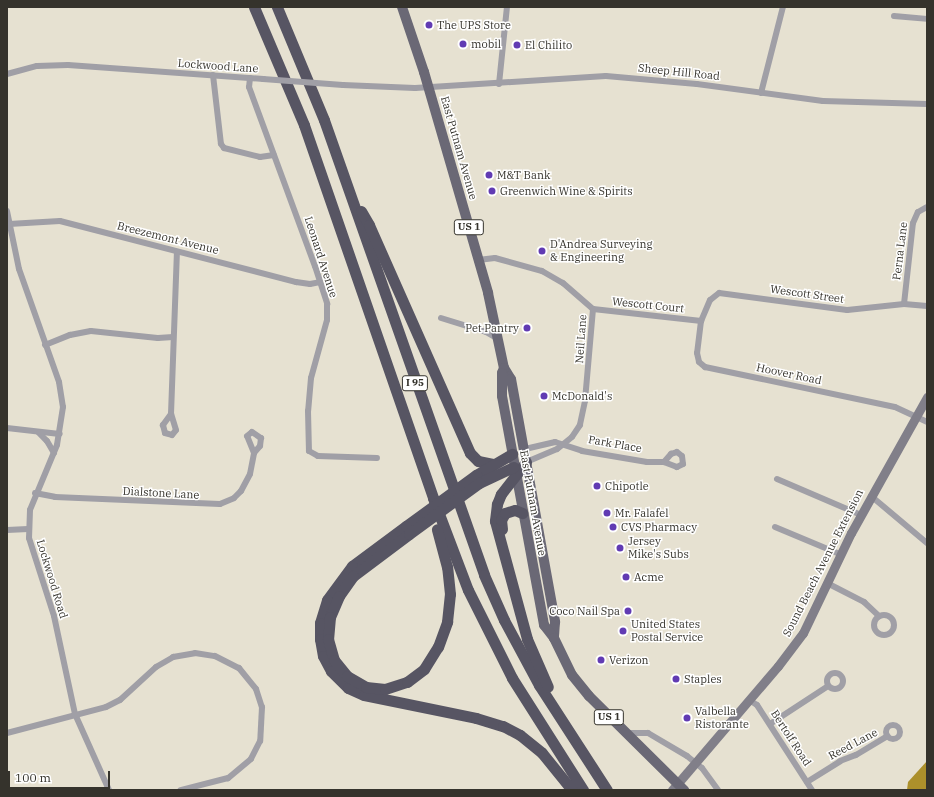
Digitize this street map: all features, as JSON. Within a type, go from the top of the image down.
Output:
[{"type":"highway","name":"I 95","points":[[254,7],[304,125],[458,567],[486,629],[524,700],[583,790]]},
{"type":"highway","name":"I 95","points":[[277,7],[309,80],[351,195],[484,575],[527,664],[607,790]]},
{"type":"highway","points":[[351,195],[369,225],[470,453],[478,461],[493,464]]},
{"type":"highway","points":[[407,530],[353,576],[339,596],[330,617],[328,639],[334,660],[347,676],[366,687],[390,688],[416,676],[436,652],[447,622],[450,594],[449,574],[417,451]]},
{"type":"highway","points":[[512,454],[493,464],[478,479],[407,530],[352,566],[327,600],[320,623],[320,639],[323,656],[331,671],[348,688],[364,695],[476,718],[503,726],[539,750],[572,790]]},
{"type":"highway","points":[[526,462],[515,470],[500,494],[495,515],[508,569],[532,653],[579,748]]},
{"type":"highway","points":[[478,479],[515,470]]},
{"type":"highway","points":[[508,569],[501,520],[509,511],[518,510],[522,513]]},
{"type":"main road","name":"East Putnam Avenue","points":[[402,7],[428,87],[478,260],[499,340],[504,368],[511,379],[525,449],[526,462],[555,622],[554,638],[565,663],[578,683],[622,732],[678,788]]},
{"type":"main road","name":"East Putnam Avenue","points":[[504,368],[502,373],[502,396],[522,513],[542,617],[548,634],[554,638]]},
{"type":"main road","name":"Park Place","points":[[512,454],[525,449]]},
{"type":"street","points":[[499,84],[508,7]]},
{"type":"street","points":[[761,93],[783,7]]},
{"type":"street","points":[[894,16],[927,18]]},
{"type":"street","name":"Lockwood Lane","points":[[7,74],[42,66],[68,65],[343,85],[428,87]]},
{"type":"street","points":[[213,75],[221,144],[224,148],[260,157],[274,155]]},
{"type":"street","name":"Sheep Hill Road","points":[[428,87],[499,84],[606,76],[823,101],[927,104]]},
{"type":"street","name":"Leonard Avenue","points":[[250,78],[249,87],[320,282],[326,304],[327,320],[311,378],[308,411],[309,451],[318,456],[377,458]]},
{"type":"street","name":"Perna Lane","points":[[904,304],[913,223],[918,212],[927,207]]},
{"type":"street","name":"Lockwood Road","points":[[7,211],[22,280],[62,395],[63,418],[60,434],[54,453],[35,493],[30,510],[28,528],[32,550],[54,616],[75,714],[109,790]]},
{"type":"street","name":"Breezemont Avenue","points":[[10,224],[60,221],[177,252],[236,264],[296,282],[310,284],[320,282]]},
{"type":"street","points":[[171,414],[175,356],[173,337],[177,252]]},
{"type":"street","name":"Neil Lane","points":[[478,260],[495,258],[542,271],[563,283],[593,309],[583,414],[578,429],[564,444]]},
{"type":"street","name":"Wescott Street","points":[[701,321],[710,300],[719,293],[726,292],[847,310],[904,304],[927,306]]},
{"type":"street","name":"Wescott Court","points":[[593,309],[701,321]]},
{"type":"street","points":[[441,318],[486,332],[499,340]]},
{"type":"street","name":"Hoover Road","points":[[701,321],[696,353],[699,362],[705,367],[895,407],[915,414],[927,422]]},
{"type":"street","points":[[45,345],[70,335],[91,331],[158,338],[173,337]]},
{"type":"street","name":"Sound Beach Avenue Extension","points":[[678,788],[696,763],[750,700],[799,639],[827,584],[840,554],[915,414],[927,396]]},
{"type":"street","points":[[7,428],[60,434]]},
{"type":"street","points":[[37,432],[44,436],[54,453]]},
{"type":"street","name":"Park Place","points":[[525,449],[555,442],[595,453],[647,462],[664,462]]},
{"type":"street","points":[[526,462],[564,444]]},
{"type":"street","name":"Dialstone Lane","points":[[35,493],[55,497],[220,504],[234,498],[241,492],[250,474],[254,452]]},
{"type":"street","points":[[778,479],[861,515]]},
{"type":"street","points":[[871,496],[927,543]]},
{"type":"street","points":[[775,527],[840,554]]},
{"type":"street","points":[[7,530],[28,528]]},
{"type":"street","points":[[827,584],[864,602],[879,616]]},
{"type":"street","points":[[7,733],[106,707],[120,700],[164,661],[182,655],[195,653],[215,656],[239,668],[252,682],[262,707],[261,732],[256,750],[243,767],[228,778],[181,790]]},
{"type":"street","points":[[770,724],[828,686]]},
{"type":"street","name":"Bertolf Road","points":[[750,700],[757,705],[812,790]]},
{"type":"street","points":[[622,732],[654,735],[696,763],[718,790]]},
{"type":"street","name":"Reed Lane","points":[[807,782],[840,761],[856,755],[888,736]]},
{"type":"shaded area","points":[[927,761],[927,790],[907,790],[908,782]]},
{"type":"place","name":"The UPS Store","points":[[429,25]]},
{"type":"place","name":"mobil","points":[[463,44]]},
{"type":"place","name":"El Chilito","points":[[517,45]]},
{"type":"place","name":"M&T Bank","points":[[489,175]]},
{"type":"place","name":"Greenwich Wine & Spirits","points":[[492,191]]},
{"type":"place","name":"D'Andrea Surveying & Engineering","points":[[542,251]]},
{"type":"place","name":"Pet Pantry","points":[[527,328]]},
{"type":"place","name":"McDonald's","points":[[544,396]]},
{"type":"place","name":"Chipotle","points":[[597,486]]},
{"type":"place","name":"Mr. Falafel","points":[[607,513]]},
{"type":"place","name":"CVS Pharmacy","points":[[613,527]]},
{"type":"place","name":"Jersey Mike's Subs","points":[[620,548]]},
{"type":"place","name":"Acme","points":[[626,577]]},
{"type":"place","name":"Coco Nail Spa","points":[[628,611]]},
{"type":"place","name":"United States Postal Service","points":[[623,631]]},
{"type":"place","name":"Verizon","points":[[601,660]]},
{"type":"place","name":"Staples","points":[[676,679]]},
{"type":"place","name":"Valbella Ristorante","points":[[687,718]]}]
